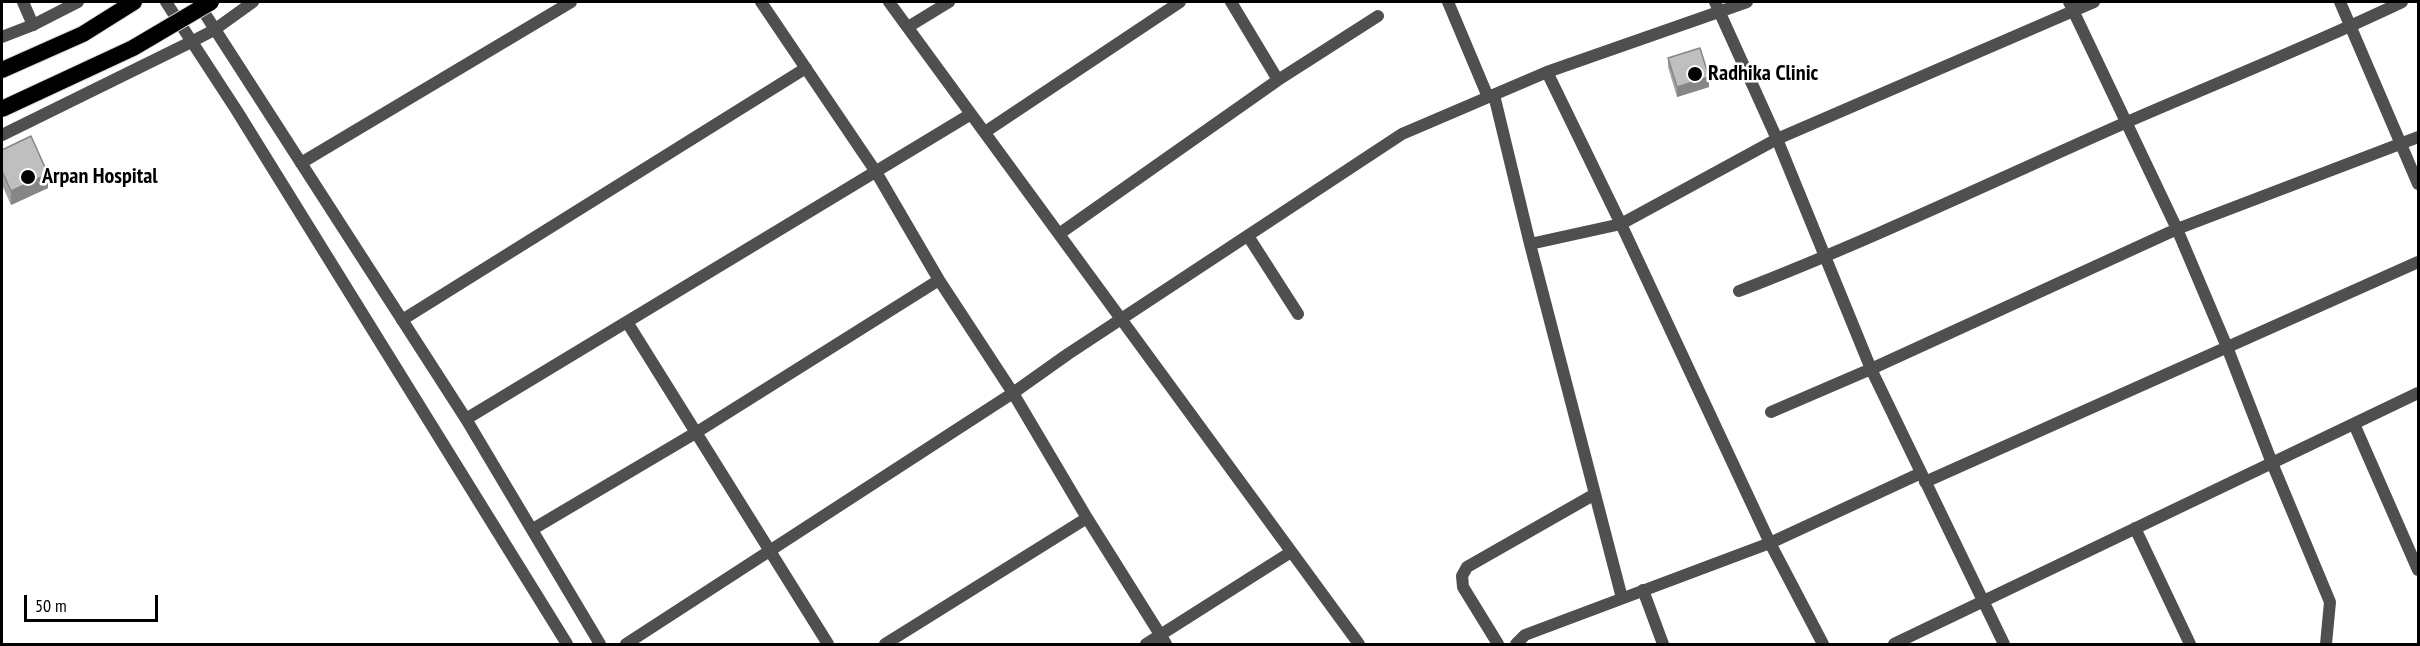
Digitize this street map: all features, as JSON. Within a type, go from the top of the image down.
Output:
[{"type":"highway","points":[[2,70],[83,34],[134,2]]},
{"type":"highway","points":[[2,109],[133,48],[211,2]]},
{"type":"street","points":[[23,2],[33,25]]},
{"type":"street","points":[[2,37],[33,25],[78,2]]},
{"type":"street","points":[[166,2],[243,121],[567,645]]},
{"type":"street","points":[[198,2],[466,419],[600,645]]},
{"type":"street","points":[[2,135],[214,30],[253,2]]},
{"type":"street","points":[[300,163],[571,2]]},
{"type":"street","points":[[761,2],[876,171],[939,280],[1013,393],[1163,640]]},
{"type":"street","points":[[889,2],[1359,645]]},
{"type":"street","points":[[908,27],[949,2]]},
{"type":"street","points":[[985,132],[1180,2]]},
{"type":"street","points":[[1231,2],[1278,80]]},
{"type":"street","points":[[1448,2],[1491,96],[1622,598]]},
{"type":"street","points":[[626,645],[770,549],[1013,393],[1402,134],[1547,72],[1716,6],[1747,2]]},
{"type":"street","points":[[1530,244],[1621,224],[1777,138],[2071,6],[2094,2]]},
{"type":"street","points":[[2340,2],[2418,184]]},
{"type":"street","points":[[1739,291],[1826,258],[2127,122],[2402,2]]},
{"type":"street","points":[[1716,6],[1777,138],[1871,369],[2004,645]]},
{"type":"street","points":[[2071,6],[2177,229],[2330,602],[2326,645]]},
{"type":"street","points":[[1059,234],[1278,80],[1378,16]]},
{"type":"street","points":[[402,320],[806,68]]},
{"type":"street","points":[[1547,72],[1621,224],[1770,543],[1823,645]]},
{"type":"street","points":[[466,419],[971,114]]},
{"type":"street","points":[[1771,412],[1871,369],[2177,229],[2418,137]]},
{"type":"street","points":[[1248,236],[1298,314]]},
{"type":"street","points":[[1516,645],[1525,635],[1770,543],[2227,347],[2418,262]]},
{"type":"street","points":[[533,529],[697,432],[939,280]]},
{"type":"street","points":[[627,322],[828,645]]},
{"type":"street","points":[[1894,645],[2418,393]]},
{"type":"street","points":[[2354,424],[2418,570]]},
{"type":"street","points":[[1498,645],[1463,587],[1462,576],[1467,567],[1595,494]]},
{"type":"street","points":[[885,645],[1087,518]]},
{"type":"street","points":[[2135,528],[2190,645]]},
{"type":"street","points":[[1146,645],[1163,640],[1291,552]]},
{"type":"street","points":[[1643,590],[1663,645]]},
{"type":"building","points":[[1700,48],[1709,77],[1677,87],[1668,58]]},
{"type":"building","points":[[31,136],[48,174],[11,191],[2,171],[2,150]]},
{"type":"place","name":"Radhika Clinic","points":[[1695,74]]},
{"type":"place","name":"Arpan Hospital","points":[[28,177]]}]
